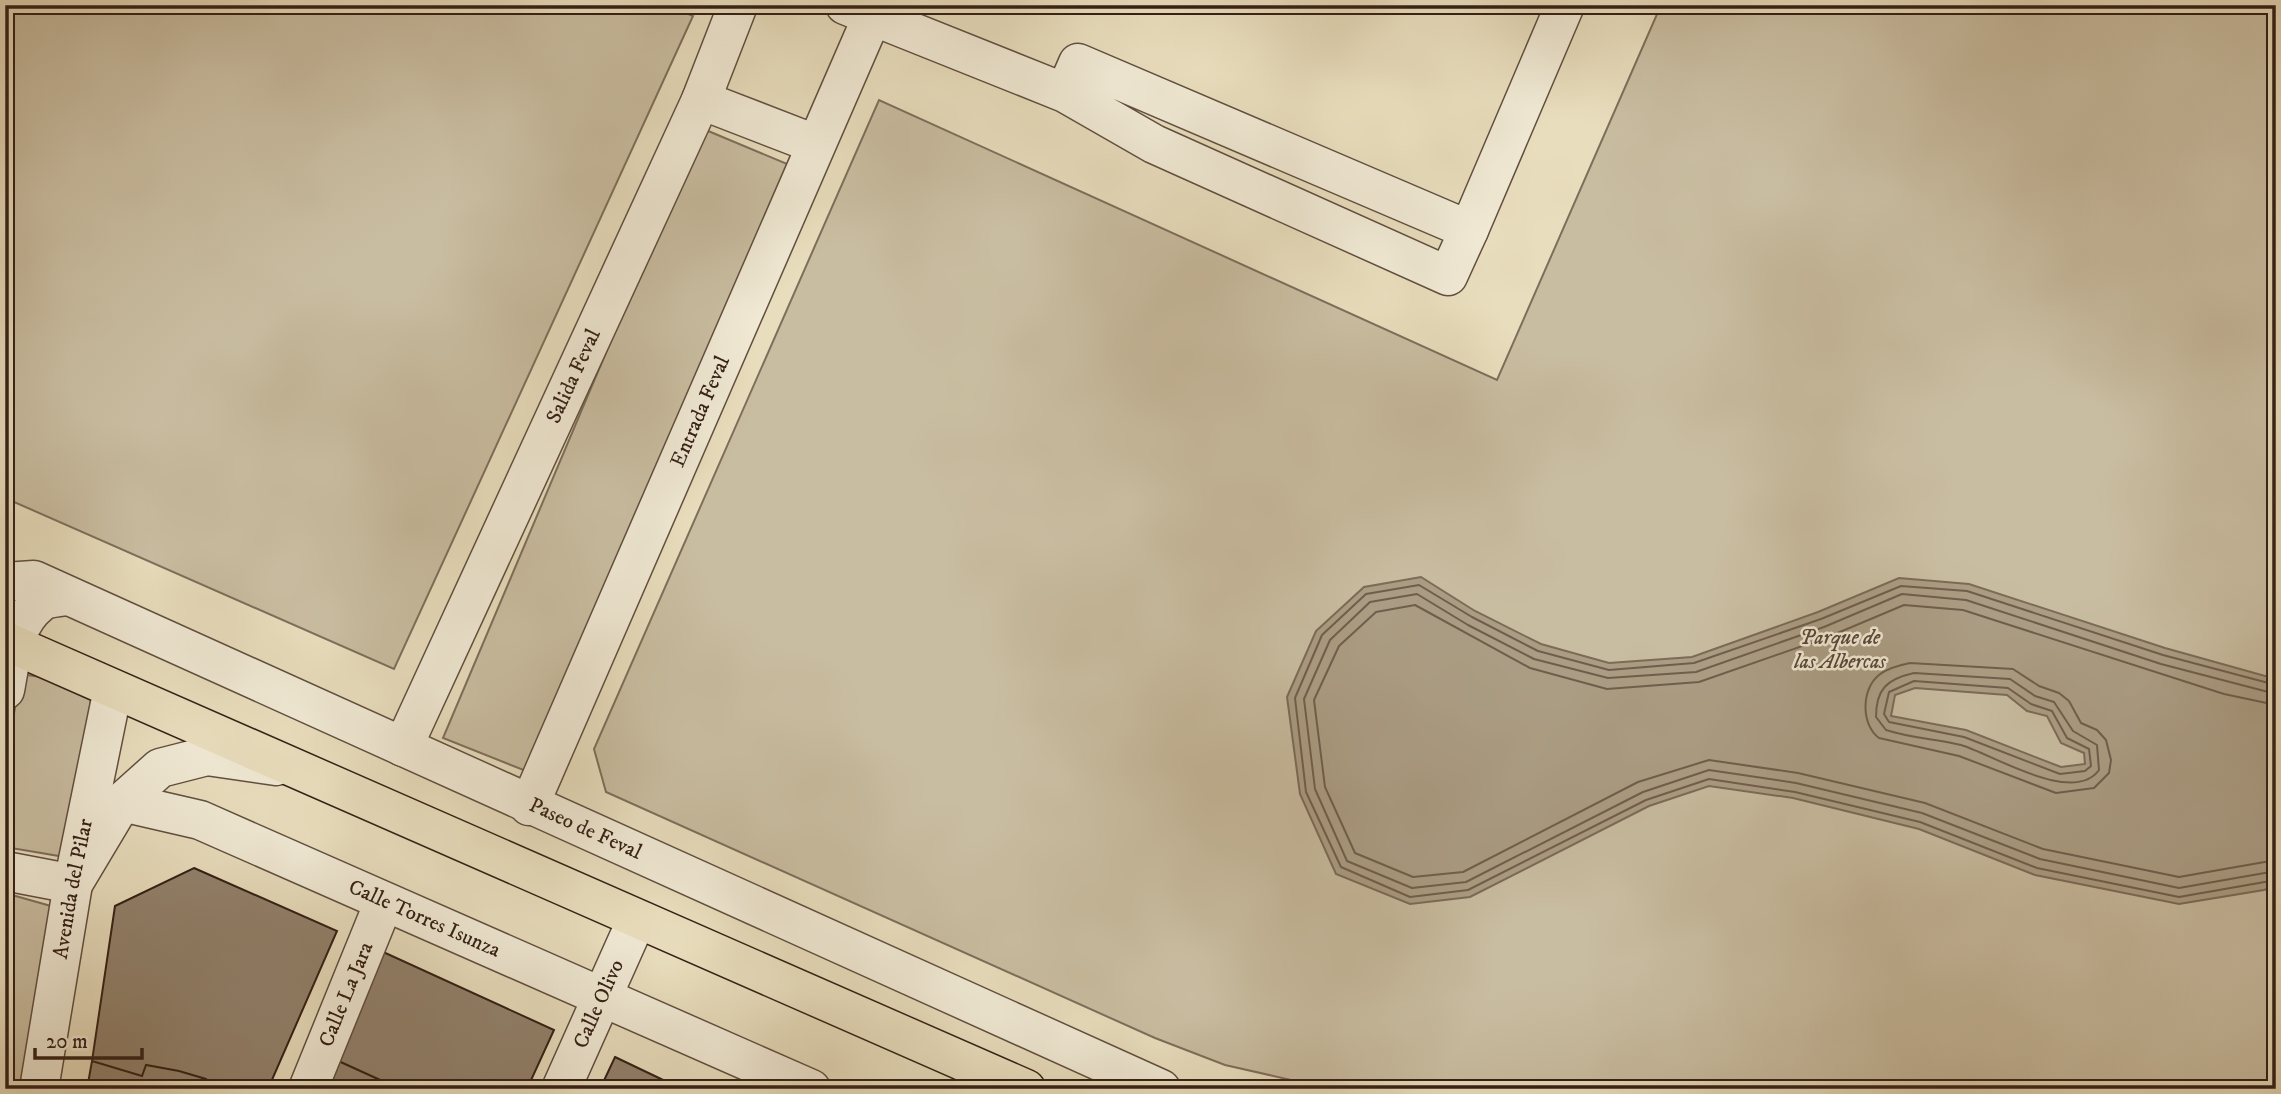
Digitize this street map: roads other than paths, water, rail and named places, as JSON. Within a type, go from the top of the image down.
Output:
[{"type":"main road","points":[[9,643],[1026,1089]]},
{"type":"street","name":"Salida Feval","points":[[403,747],[701,100],[738,5]]},
{"type":"street","points":[[858,11],[1065,93],[1154,144],[1447,276],[1564,5]]},
{"type":"street","name":"Entrada Feval","points":[[529,806],[815,144],[858,11]]},
{"type":"street","points":[[1065,93],[1078,63],[1469,230]]},
{"type":"street","points":[[701,100],[815,144]]},
{"type":"street","points":[[1154,144],[1170,103]]},
{"type":"street","name":"Paseo de Feval","points":[[5,582],[34,580],[529,806],[1161,1089]]},
{"type":"street","points":[[5,690],[9,643],[41,601],[67,596]]},
{"type":"street","name":"Avenida del Pilar","points":[[39,1089],[73,884],[113,689]]},
{"type":"street","points":[[5,871],[73,884],[122,802],[160,768],[207,756],[293,769]]},
{"type":"street","name":"Calle Torres Isunza","points":[[122,802],[200,820],[811,1089]]},
{"type":"street","name":"Calle La Jara","points":[[308,1089],[384,902]]},
{"type":"street","name":"Calle Olivo","points":[[561,1089],[637,919]]},
{"type":"water","points":[[1421,577],[1475,611],[1541,644],[1609,663],[1692,657],[1818,612],[1899,578],[1969,584],[2165,648],[2276,679],[2276,886],[2179,904],[2035,875],[1919,829],[1793,798],[1709,786],[1649,806],[1470,897],[1410,904],[1336,874],[1300,794],[1287,697],[1316,631],[1364,587]],"holes":[[[1915,688],[2007,695],[2027,711],[2047,716],[2061,743],[2084,753],[2085,764],[2061,767],[1966,730],[1891,716],[1895,695]]]},
{"type":"park label","name":"Parque de las Albercas","points":[[1840,650]]}]
